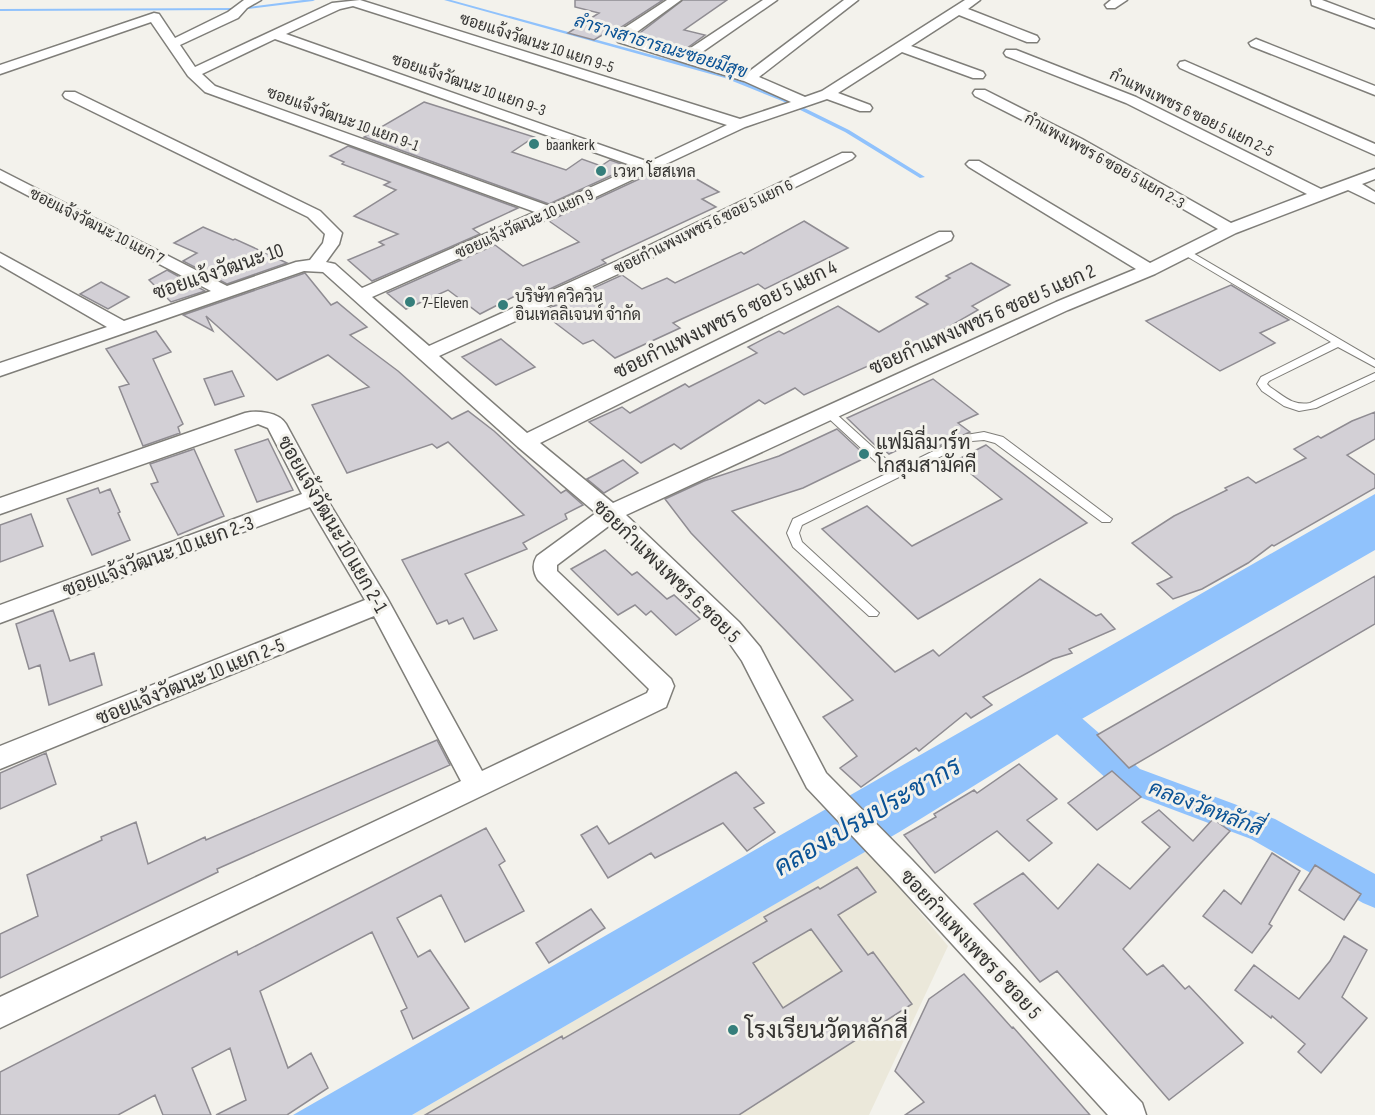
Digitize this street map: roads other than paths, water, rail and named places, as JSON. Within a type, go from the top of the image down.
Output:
[{"type":"street","points":[[685,58],[771,0]]},
{"type":"street","points":[[748,78],[852,0]]},
{"type":"street","name":"ซอยแจ้งวัฒนะ 10 แยก 9","points":[[359,296],[551,212],[740,124],[827,94],[974,0]]},
{"type":"street","points":[[650,2],[670,3]]},
{"type":"street","points":[[1316,2],[1375,24]]},
{"type":"street","name":"ซอยแจ้งวัฒนะ 10 แยก 9-5","points":[[193,73],[343,3],[361,4],[740,124]]},
{"type":"street","points":[[670,3],[623,35],[623,39],[748,78],[798,103]]},
{"type":"street","points":[[172,44],[245,6]]},
{"type":"street","points":[[958,10],[1032,39]]},
{"type":"street","name":"ซอยแจ้งวัฒนะ 10 แยก 9-1","points":[[0,70],[155,11],[172,44],[193,73],[210,89],[551,212]]},
{"type":"street","name":"ซอยแจ้งวัฒนะ 10 แยก 9-3","points":[[276,35],[650,167]]},
{"type":"street","points":[[1256,43],[1373,89]]},
{"type":"street","points":[[902,47],[978,75]]},
{"type":"street","name":"กำแพงเพชร 6 ซอย 5 แยก 2-5","points":[[1011,53],[1131,100],[1322,195]]},
{"type":"street","points":[[1307,64],[1322,56]]},
{"type":"street","points":[[1185,65],[1375,150]]},
{"type":"street","name":"กำแพงเพชร 6 ซอย 5 แยก 2-3","points":[[980,93],[1077,142],[1230,229]]},
{"type":"street","points":[[827,94],[864,108]]},
{"type":"street","points":[[70,95],[314,214],[334,233],[331,244],[315,265],[329,268],[427,354]]},
{"type":"street","name":"ซอยกำแพงเพชร 6 ซอย 5 แยก 6","points":[[427,354],[623,265],[847,156]]},
{"type":"street","points":[[974,164],[1149,270]]},
{"type":"street","name":"ซอยกำแพงเพชร 6 ซอย 5 แยก 2","points":[[477,786],[657,700],[662,686],[546,574],[545,562],[611,513],[1062,306],[1149,270],[1230,229],[1375,174]]},
{"type":"street","name":"ซอยแจ้งวัฒนะ 10 แยก 7","points":[[0,175],[226,292]]},
{"type":"street","points":[[1351,185],[1375,198]]},
{"type":"street","name":"ซอยกำแพงเพชร 6 ซอย 5 แยก 4","points":[[525,442],[945,236]]},
{"type":"street","points":[[0,258],[122,328]]},
{"type":"street","name":"ซอยแจ้งวัฒนะ 10","points":[[0,370],[302,266],[315,265]]},
{"type":"street","name":"ซอยกำแพงเพชร 6 ซอย 5","points":[[427,354],[525,442],[611,513],[731,628],[751,654],[816,780],[902,869],[1130,1115]]},
{"type":"street","name":"ซอยแจ้งวัฒนะ 10 แยก 2-1","points":[[0,506],[238,423],[260,418],[276,424],[315,496],[379,604],[477,786]]},
{"type":"street","name":"ซอยแจ้งวัฒนะ 10 แยก 2-3","points":[[0,614],[315,496]]},
{"type":"street","name":"ซอยแจ้งวัฒนะ 10 แยก 2-5","points":[[0,758],[379,604]]},
{"type":"street","points":[[0,1013],[477,786]]},
{"type":"lane","points":[[1186,252],[1375,364]]},
{"type":"lane","points":[[1340,342],[1265,378],[1262,384],[1266,390],[1299,408],[1312,406],[1375,376]]},
{"type":"lane","points":[[830,414],[894,473]]},
{"type":"lane","points":[[873,613],[797,544],[793,533],[797,522],[970,438],[984,436],[999,440],[1106,519]]},
{"type":"water","name":"คลองเปรมประชากร","points":[[1375,494],[1375,550],[1080,720],[901,831],[412,1115],[293,1115]]},
{"type":"waterway","name":"ลำรางสาธารณะซอยมีสุข","points":[[0,10],[240,9],[313,0]]},
{"type":"waterway","name":"ลำรางสาธารณะซอยมีสุข","points":[[446,0],[727,77],[784,100],[847,131],[922,177]]},
{"type":"waterway","name":"คลองวัดหลักสี่","points":[[1049,708],[1129,779],[1263,829],[1375,892]]},
{"type":"place","name":"baankerk","points":[[534,144]]},
{"type":"place","name":"เวหา โฮสเทล","points":[[601,171]]},
{"type":"place","name":"7-Eleven","points":[[410,302]]},
{"type":"place","name":"บริษัท ควิควิน อินเทลลิเจนท์ จำกัด","points":[[503,305]]},
{"type":"place","name":"แฟมิลี่มาร์ท โกสุมสามัคคี","points":[[864,454]]},
{"type":"place","name":"โรงเรียนวัดหลักสี่","points":[[733,1030]]}]
